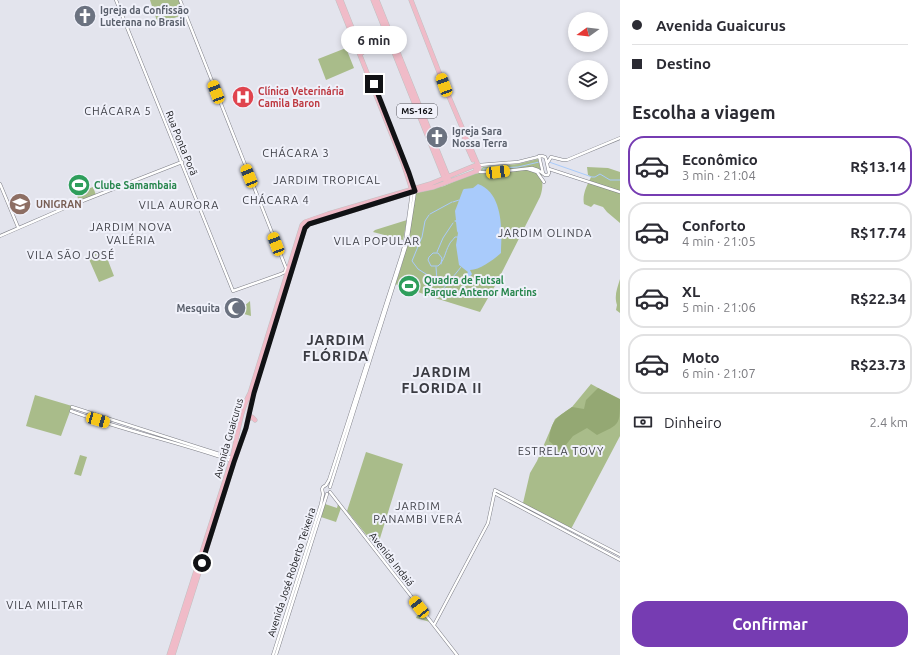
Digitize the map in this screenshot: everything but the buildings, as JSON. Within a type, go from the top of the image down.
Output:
[{"type":"main road","points":[[338,0],[413,190]]},
{"type":"main road","points":[[341,0],[413,190]]},
{"type":"main road","name":"MS-162","points":[[373,0],[447,180]]},
{"type":"main road","name":"MS-162","points":[[377,0],[447,180]]},
{"type":"main road","points":[[411,0],[477,167],[447,180],[434,188],[413,190]]},
{"type":"main road","name":"Avenida Guaicurus","points":[[169,655],[233,460],[249,419],[256,385],[305,222],[413,190]]},
{"type":"main road","name":"Avenida Guaicurus","points":[[173,655],[233,460],[239,427],[247,399],[292,264]]},
{"type":"main road","points":[[247,399],[252,401]]},
{"type":"main road","points":[[249,419],[252,417],[255,420]]},
{"type":"main road","points":[[239,427],[241,432],[246,428]]},
{"type":"street","name":"Rua Ponta Porã","points":[[116,0],[233,292],[281,274]]},
{"type":"street","points":[[180,0],[284,262],[286,270],[281,274],[286,279]]},
{"type":"street","points":[[547,163],[552,158],[563,160],[620,138]]},
{"type":"street","points":[[539,156],[543,174]]},
{"type":"street","points":[[539,156],[545,157],[549,174],[545,175],[536,168],[484,173],[477,167],[518,162],[539,156]]},
{"type":"street","points":[[1,235],[182,162]]},
{"type":"street","points":[[525,169],[537,172],[544,182]]},
{"type":"street","points":[[549,169],[620,192]]},
{"type":"street","points":[[0,184],[18,227]]},
{"type":"street","name":"Avenida José Roberto Teixeira","points":[[276,655],[328,486],[407,243],[413,190]]},
{"type":"street","points":[[284,262],[292,264]]},
{"type":"street","points":[[71,409],[233,460],[128,430],[71,409]]},
{"type":"street","name":"Avenida José Roberto Teixeira","points":[[327,493],[322,489],[323,487],[328,486]]},
{"type":"street","points":[[495,492],[620,555]]},
{"type":"street","points":[[495,492],[620,560]]},
{"type":"street","points":[[434,625],[488,523],[495,492]]},
{"type":"street","name":"Avenida José Roberto Teixeira","points":[[273,655],[327,493]]},
{"type":"street","name":"Avenida Indaiá","points":[[327,493],[457,655]]},
{"type":"green space","points":[[150,0],[179,0],[185,14],[158,24]]},
{"type":"green space","points":[[346,48],[354,68],[326,80],[318,59]]},
{"type":"green space","points":[[538,159],[542,183],[540,197],[496,284],[480,312],[395,284],[406,250],[416,193],[444,186],[471,174],[480,173],[479,171],[483,167],[518,164]]},
{"type":"green space","points":[[587,167],[608,168],[620,172],[620,223],[603,207],[594,204],[591,207],[584,204],[584,193],[591,177],[588,175]]},
{"type":"green space","points":[[77,177],[80,185],[72,188],[69,181]]},
{"type":"green space","points":[[93,187],[96,195],[79,201],[76,193]]},
{"type":"green space","points":[[407,220],[403,240],[373,232],[375,230]]},
{"type":"green space","points":[[104,250],[114,276],[99,282],[88,257]]},
{"type":"green space","points":[[620,279],[620,313],[616,310],[616,292]]},
{"type":"green space","points":[[250,301],[251,316],[237,312]]},
{"type":"green space","points":[[591,384],[620,400],[620,436],[571,529],[523,503],[530,473],[537,461],[555,419],[572,407]]},
{"type":"green space","points":[[598,388],[620,399],[620,414],[617,423],[597,435],[587,428],[573,436],[561,451],[549,441],[551,428],[555,420],[572,407],[584,409],[586,400]]},
{"type":"green space","points":[[35,395],[72,406],[61,436],[26,426]]},
{"type":"green space","points":[[366,452],[403,464],[377,548],[347,511]]},
{"type":"green space","points":[[80,455],[87,457],[81,476],[74,474]]},
{"type":"green space","points":[[325,504],[337,508],[338,504],[341,508],[336,522],[321,517]]},
{"type":"green space","points":[[420,609],[430,622],[416,618]]},
{"type":"water","points":[[478,184],[492,195],[497,203],[501,222],[501,253],[482,266],[474,270],[470,270],[472,274],[466,282],[465,277],[468,272],[459,265],[456,245],[458,233],[456,222],[454,221],[456,220],[455,211],[463,190],[473,188]]},
{"type":"waterway","points":[[483,169],[518,167],[539,162]]},
{"type":"waterway","points":[[549,162],[592,177],[600,174],[610,180],[620,180]]},
{"type":"waterway","points":[[453,202],[459,200]]},
{"type":"waterway","points":[[430,214],[452,202]]},
{"type":"waterway","points":[[429,215],[425,221],[422,237],[412,261],[418,269],[437,281]]},
{"type":"waterway","points":[[437,252],[443,238],[453,223]]},
{"type":"waterway","points":[[441,264],[442,258],[438,253],[433,253],[429,257],[428,260],[431,266],[438,266],[440,264],[442,261],[444,259],[450,243],[455,237],[458,237]]},
{"type":"waterway","points":[[436,267],[437,281],[442,285],[446,285]]},
{"type":"waterway","points":[[461,267],[443,289],[451,295],[458,297],[463,292],[466,282]]},
{"type":"place","name":"Igreja da Confissão Luterana no Brasil","points":[[85,16]]},
{"type":"place","name":"Clínica Veterinária Camila Baron","points":[[243,97]]},
{"type":"place","name":"Igreja Sara Nossa Terra","points":[[437,137]]},
{"type":"place","name":"Clube Samambaia","points":[[79,185]]},
{"type":"place","name":"UNIGRAN","points":[[20,204]]},
{"type":"place","name":"Quadra de Futsal Parque Antenor Martins","points":[[409,286]]},
{"type":"place","name":"Mesquita","points":[[235,308]]},
{"type":"district","name":"CHÁCARA 5","points":[[118,111]]},
{"type":"district","name":"CHÁCARA 3","points":[[296,153]]},
{"type":"district","name":"JARDIM TROPICAL","points":[[327,180]]},
{"type":"district","name":"CHÁCARA 4","points":[[276,200]]},
{"type":"district","name":"VILA AURORA","points":[[179,205]]},
{"type":"district","name":"JARDIM NOVA VALÉRIA","points":[[131,233]]},
{"type":"district","name":"JARDIM OLINDA","points":[[545,233]]},
{"type":"district","name":"VILA POPULAR","points":[[377,241]]},
{"type":"district","name":"VILA SÃO JOSÉ","points":[[71,255]]},
{"type":"district","name":"JARDIM FLÓRIDA","points":[[336,348]]},
{"type":"district","name":"JARDIM FLORIDA II","points":[[442,380]]},
{"type":"district","name":"ESTRELA TOVY","points":[[561,451]]},
{"type":"district","name":"JARDIM PANAMBI VERÁ","points":[[418,512]]},
{"type":"district","name":"VILA MILITAR","points":[[45,605]]},
{"type":"route","points":[[202,563],[246,428],[258,378],[306,226],[344,212],[415,191],[374,84]]}]
